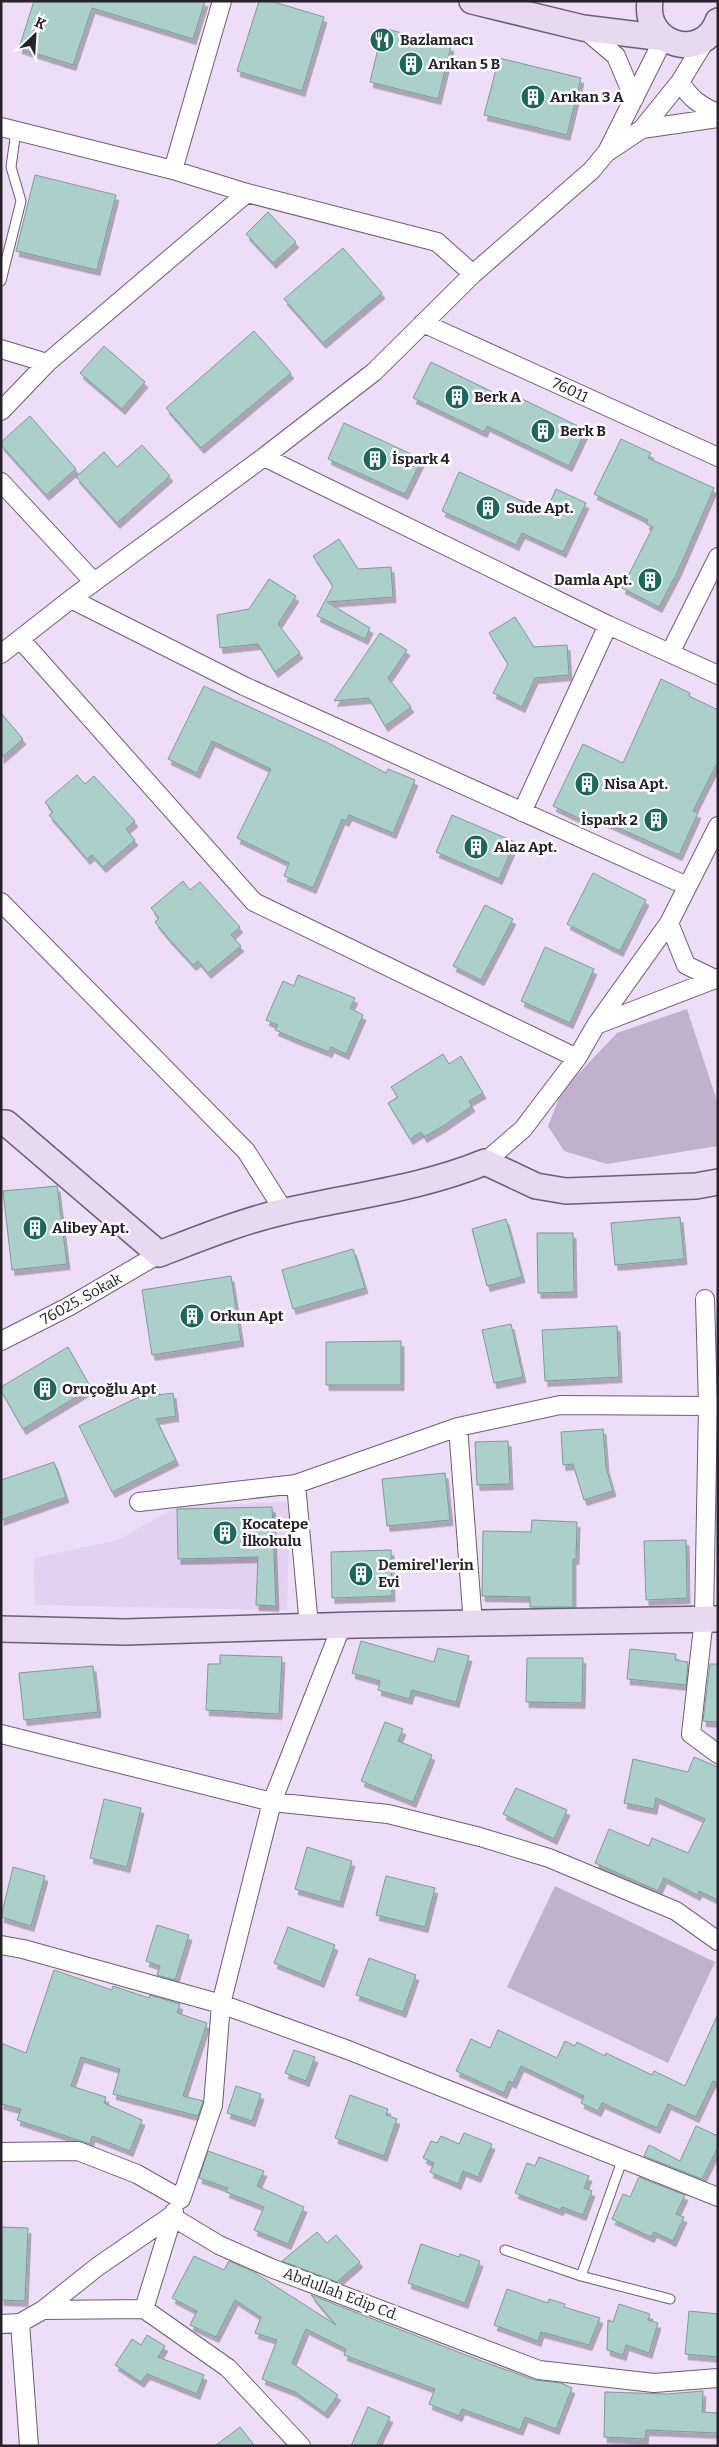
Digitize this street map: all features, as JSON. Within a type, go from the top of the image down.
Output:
[{"type":"street","points":[[173,170],[222,1]]},
{"type":"street","points":[[472,1],[583,28],[664,38]]},
{"type":"street","points":[[650,1],[650,21],[664,38],[674,44],[685,45],[698,42],[715,30]]},
{"type":"street","points":[[583,28],[616,56],[634,100]]},
{"type":"street","points":[[606,153],[642,129],[680,82],[715,30]]},
{"type":"street","points":[[1,654],[71,599],[264,457],[374,372],[473,274],[592,170],[606,153],[664,38]]},
{"type":"street","points":[[680,82],[694,101],[718,114]]},
{"type":"street","points":[[642,129],[718,118]]},
{"type":"street","points":[[9,129],[173,170],[247,193],[437,242],[473,274]]},
{"type":"street","points":[[1,411],[47,363],[247,193]]},
{"type":"street","name":"76011","points":[[423,322],[718,457]]},
{"type":"street","points":[[1,349],[47,363]]},
{"type":"street","points":[[264,457],[608,625],[718,675]]},
{"type":"street","points":[[1,482],[94,582]]},
{"type":"street","points":[[670,653],[718,556]]},
{"type":"street","points":[[71,599],[244,686],[686,886]]},
{"type":"street","points":[[522,812],[608,625]]},
{"type":"street","points":[[21,640],[254,902],[577,1058]]},
{"type":"street","points":[[1,1123],[6,1123],[160,1254],[236,1225],[284,1211],[440,1178],[485,1162],[523,1129],[577,1058],[596,1025],[669,923],[686,886],[718,826]]},
{"type":"street","points":[[1,902],[246,1151],[284,1211]]},
{"type":"street","points":[[669,923],[686,965],[717,979]]},
{"type":"street","points":[[596,1025],[717,979]]},
{"type":"street","points":[[485,1162],[536,1186],[566,1191],[696,1186],[718,1182]]},
{"type":"street","name":"76025. Sokak","points":[[1,1341],[68,1307],[160,1254]]},
{"type":"street","points":[[705,1299],[713,1407],[711,1619],[691,1734],[718,1754]]},
{"type":"street","points":[[139,1502],[296,1484],[458,1427],[560,1405],[713,1407]]},
{"type":"street","points":[[458,1427],[473,1624]]},
{"type":"street","points":[[296,1484],[309,1626]]},
{"type":"street","points":[[1,1629],[125,1632],[342,1625],[711,1619]]},
{"type":"street","points":[[144,2309],[171,2216],[181,2199],[213,2105],[221,2004],[272,1802],[342,1625]]},
{"type":"street","points":[[1,1734],[272,1802],[388,1814],[532,1852],[676,1910],[718,1941]]},
{"type":"street","points":[[1,1945],[23,1949],[221,2004],[348,2050],[718,2197]]},
{"type":"street","points":[[1,2146],[19,2152]]},
{"type":"street","points":[[1,2152],[78,2151],[137,2174],[181,2199]]},
{"type":"street","points":[[1,2324],[20,2323],[43,2310],[97,2266],[171,2216]]},
{"type":"street","name":"Abdullah Edip Cd.","points":[[171,2216],[219,2245],[271,2268],[539,2370],[654,2383],[718,2378]]},
{"type":"street","points":[[43,2310],[144,2309],[228,2368],[301,2446]]},
{"type":"street","points":[[20,2323],[29,2446]]},
{"type":"lane","points":[[1,281],[20,201],[11,167],[9,129]]},
{"type":"lane","points":[[581,2276],[622,2158]]},
{"type":"lane","points":[[505,2250],[581,2276],[670,2299]]},
{"type":"shaded area","points":[[687,1009],[718,1104],[718,1146],[607,1164],[564,1151],[548,1126],[562,1091],[617,1033]]},
{"type":"shaded area","points":[[290,1502],[287,1610],[35,1605],[34,1558],[118,1540],[178,1506]]},
{"type":"shaded area","points":[[555,1886],[715,1962],[668,2063],[507,1987]]},
{"type":"building","points":[[34,1],[205,1],[193,39],[92,8],[73,65],[19,48]]},
{"type":"building","points":[[259,1],[271,1],[324,17],[302,91],[237,71]]},
{"type":"building","name":"Arıkan 5 B","points":[[383,28],[451,46],[438,99],[370,82]]},
{"type":"building","name":"Arıkan 3 A","points":[[499,58],[581,78],[567,135],[484,115]]},
{"type":"building","points":[[35,175],[116,195],[97,270],[16,251]]},
{"type":"building","points":[[268,212],[296,242],[273,263],[246,234]]},
{"type":"building","points":[[343,248],[382,293],[323,343],[284,299]]},
{"type":"building","points":[[254,331],[291,373],[201,448],[166,408]]},
{"type":"building","points":[[104,346],[145,382],[122,409],[80,373]]},
{"type":"building","points":[[431,362],[513,402],[516,396],[586,430],[569,466],[487,426],[484,432],[413,398]]},
{"type":"building","points":[[30,416],[76,469],[46,495],[1,445],[1,442]]},
{"type":"building","name":"İspark 4","points":[[344,423],[422,459],[405,494],[328,459]]},
{"type":"building","points":[[621,439],[651,453],[648,458],[714,488],[678,571],[659,607],[622,588],[653,527],[646,524],[648,520],[594,494]]},
{"type":"building","points":[[142,445],[170,476],[117,523],[76,477],[104,452],[117,467]]},
{"type":"building","name":"Sude Apt.","points":[[459,472],[546,512],[556,489],[586,503],[563,552],[522,533],[516,545],[442,511]]},
{"type":"building","points":[[339,539],[358,569],[391,567],[393,597],[327,602],[370,628],[365,639],[317,616],[333,586],[313,556]]},
{"type":"building","points":[[269,579],[296,596],[278,624],[300,653],[275,672],[258,644],[220,648],[217,615],[249,609]]},
{"type":"building","points":[[515,617],[534,647],[567,645],[569,675],[535,678],[522,707],[493,693],[508,664],[489,633]]},
{"type":"building","points":[[380,633],[407,650],[388,678],[411,707],[385,726],[369,698],[334,701]]},
{"type":"building","points":[[661,679],[690,693],[689,696],[718,710],[718,761],[693,811],[698,813],[679,855],[594,817],[591,824],[553,806],[583,744],[623,763]]},
{"type":"building","points":[[204,686],[326,742],[386,773],[388,769],[415,780],[393,833],[349,815],[346,821],[342,819],[313,888],[284,876],[289,863],[237,838],[271,769],[212,741],[197,773],[168,759]]},
{"type":"building","points":[[1,713],[23,739],[1,758]]},
{"type":"building","points":[[77,775],[85,784],[94,776],[135,821],[126,829],[135,840],[103,867],[92,855],[87,859],[49,815],[53,812],[45,802]]},
{"type":"building","name":"Alaz Apt.","points":[[452,815],[515,842],[499,879],[436,852]]},
{"type":"building","points":[[593,873],[646,900],[620,951],[567,924]]},
{"type":"building","points":[[183,881],[190,890],[200,882],[240,927],[231,935],[241,946],[208,973],[198,961],[193,965],[169,939],[155,922],[159,918],[151,908]]},
{"type":"building","points":[[485,905],[513,919],[481,980],[453,966]]},
{"type":"building","points":[[545,947],[594,969],[570,1023],[521,1001]]},
{"type":"building","points":[[298,975],[355,998],[350,1008],[363,1015],[346,1054],[331,1047],[329,1052],[296,1039],[275,1030],[278,1025],[266,1020],[283,981],[294,986]]},
{"type":"building","points":[[443,1054],[449,1064],[461,1056],[483,1093],[469,1101],[472,1106],[443,1126],[424,1137],[421,1132],[410,1139],[388,1103],[398,1097],[391,1087]]},
{"type":"building","name":"Alibey Apt.","points":[[57,1186],[67,1264],[12,1270],[3,1191]]},
{"type":"building","points":[[680,1217],[684,1259],[615,1265],[611,1223]]},
{"type":"building","points":[[506,1219],[522,1277],[487,1286],[472,1229]]},
{"type":"building","points":[[537,1233],[573,1233],[574,1292],[538,1293]]},
{"type":"building","points":[[353,1249],[365,1288],[293,1309],[282,1270]]},
{"type":"building","name":"Orkun Apt","points":[[231,1276],[241,1341],[152,1355],[142,1290]]},
{"type":"building","points":[[511,1324],[523,1377],[494,1383],[482,1330]]},
{"type":"building","points":[[617,1326],[619,1377],[545,1381],[542,1330]]},
{"type":"building","points":[[401,1341],[401,1385],[326,1385],[326,1342]]},
{"type":"building","name":"Oruçoğlu Apt","points":[[68,1347],[91,1388],[23,1429],[1,1391],[1,1387]]},
{"type":"building","points":[[157,1388],[158,1395],[173,1393],[176,1416],[156,1419],[176,1460],[112,1492],[79,1426]]},
{"type":"building","points":[[603,1429],[606,1467],[613,1491],[584,1500],[573,1464],[563,1465],[561,1432]]},
{"type":"building","points":[[508,1441],[510,1484],[477,1485],[475,1442]]},
{"type":"building","points":[[54,1462],[66,1497],[1,1520],[1,1480]]},
{"type":"building","points":[[445,1473],[450,1520],[387,1526],[382,1479]]},
{"type":"building","name":"Kocatepe İlkokulu","points":[[272,1507],[276,1606],[256,1605],[258,1557],[178,1559],[177,1509]]},
{"type":"building","points":[[532,1520],[577,1522],[576,1559],[573,1559],[573,1607],[530,1607],[530,1597],[482,1596],[483,1531],[531,1532]]},
{"type":"building","points":[[686,1540],[687,1598],[646,1600],[644,1541]]},
{"type":"building","name":"Demirel'lerin Evi","points":[[391,1550],[392,1596],[332,1598],[331,1552]]},
{"type":"building","points":[[361,1641],[434,1662],[438,1648],[469,1656],[456,1702],[412,1690],[409,1699],[378,1690],[380,1681],[352,1673]]},
{"type":"building","points":[[630,1649],[676,1654],[675,1660],[688,1662],[686,1685],[627,1679]]},
{"type":"building","points":[[220,1655],[282,1657],[279,1714],[206,1710],[208,1664],[220,1664]]},
{"type":"building","points":[[527,1658],[583,1658],[582,1703],[526,1702]]},
{"type":"building","points":[[710,1664],[718,1664],[718,1722],[703,1721]]},
{"type":"building","points":[[93,1666],[98,1712],[24,1720],[19,1673]]},
{"type":"building","points":[[385,1722],[403,1729],[398,1741],[432,1755],[413,1802],[361,1781]]},
{"type":"building","points":[[694,1757],[718,1767],[718,1900],[699,1891],[697,1895],[664,1878],[658,1891],[595,1863],[609,1829],[649,1846],[652,1838],[688,1853],[705,1819],[656,1798],[654,1809],[624,1803],[633,1759],[688,1772]]},
{"type":"building","points":[[516,1788],[567,1810],[554,1839],[503,1814]]},
{"type":"building","points":[[104,1799],[141,1808],[127,1867],[90,1858]]},
{"type":"building","points":[[307,1847],[352,1861],[340,1902],[295,1889]]},
{"type":"building","points":[[13,1867],[45,1876],[31,1926],[1,1917]]},
{"type":"building","points":[[386,1876],[435,1888],[425,1927],[376,1915]]},
{"type":"building","points":[[157,1925],[189,1935],[175,1980],[157,1975],[160,1966],[146,1961]]},
{"type":"building","points":[[288,1927],[335,1945],[321,1982],[274,1963]]},
{"type":"building","points":[[369,1958],[416,1975],[403,2012],[356,1995]]},
{"type":"building","points":[[54,1970],[112,1990],[113,1986],[149,1998],[150,1995],[180,2004],[177,2013],[207,2023],[183,2096],[203,2101],[198,2116],[113,2094],[120,2069],[81,2057],[71,2086],[106,2097],[104,2103],[142,2120],[130,2151],[92,2136],[90,2144],[17,2120],[21,2109],[1,2104],[1,2043],[26,2053]]},
{"type":"building","points":[[718,2014],[718,2083],[713,2081],[696,2117],[668,2104],[657,2128],[602,2103],[598,2111],[581,2103],[584,2096],[521,2066],[513,2083],[509,2081],[504,2093],[456,2071],[471,2039],[490,2048],[498,2030],[557,2058],[565,2041],[575,2046],[577,2042],[605,2056],[606,2053],[652,2075],[654,2071],[685,2086]]},
{"type":"building","points":[[294,2050],[315,2057],[306,2081],[285,2073]]},
{"type":"building","points":[[236,2086],[261,2094],[252,2121],[227,2113]]},
{"type":"building","points":[[350,2095],[388,2109],[386,2115],[397,2119],[384,2156],[335,2138]]},
{"type":"building","points":[[696,2126],[718,2136],[718,2147],[702,2179],[644,2156],[649,2145],[680,2161]]},
{"type":"building","points":[[464,2133],[492,2144],[478,2177],[463,2171],[458,2184],[430,2172],[434,2163],[423,2158],[431,2141],[437,2143],[441,2136],[459,2144]]},
{"type":"building","points":[[208,2151],[264,2171],[257,2186],[304,2207],[288,2244],[254,2230],[264,2207],[226,2192],[228,2188],[199,2178]]},
{"type":"building","points":[[539,2157],[589,2176],[584,2188],[592,2191],[583,2215],[562,2207],[560,2210],[515,2193],[527,2163],[535,2166]]},
{"type":"building","points":[[639,2177],[685,2195],[676,2214],[684,2217],[673,2241],[654,2232],[651,2237],[612,2219],[623,2194],[630,2197]]},
{"type":"building","points":[[1,2227],[28,2228],[25,2301],[1,2300]]},
{"type":"building","points":[[317,2232],[327,2243],[336,2235],[360,2262],[337,2282],[282,2261]]},
{"type":"building","points":[[421,2244],[459,2257],[460,2254],[480,2261],[465,2303],[408,2283]]},
{"type":"building","points":[[194,2256],[224,2270],[229,2261],[252,2271],[336,2325],[311,2295],[484,2362],[535,2380],[561,2383],[572,2388],[556,2429],[525,2417],[520,2430],[462,2409],[459,2416],[429,2404],[435,2389],[344,2355],[346,2349],[306,2329],[292,2363],[338,2395],[325,2413],[295,2392],[262,2379],[277,2340],[255,2333],[261,2317],[235,2300],[216,2337],[190,2325],[197,2311],[172,2298]]},
{"type":"building","points":[[507,2289],[548,2303],[549,2299],[565,2304],[564,2307],[600,2318],[589,2345],[541,2332],[538,2341],[494,2325]]},
{"type":"building","points":[[619,2304],[650,2314],[648,2320],[658,2323],[649,2353],[626,2345],[623,2355],[607,2350],[608,2320],[613,2322]]},
{"type":"building","points":[[689,2311],[718,2314],[718,2357],[685,2354]]},
{"type":"building","points":[[147,2335],[165,2346],[158,2357],[204,2375],[197,2394],[147,2374],[141,2382],[115,2365],[132,2339],[141,2345]]},
{"type":"building","points":[[703,2391],[702,2412],[718,2413],[718,2433],[646,2430],[645,2439],[604,2437],[605,2392],[667,2394]]},
{"type":"building","points":[[368,2407],[390,2417],[376,2446],[351,2446]]},
{"type":"building","points":[[240,2427],[255,2446],[215,2446]]},
{"type":"place","name":"Bazlamacı","points":[[382,40]]},
{"type":"place","name":"Arıkan 5 B","points":[[411,64]]},
{"type":"place","name":"Arıkan 3 A","points":[[533,97]]},
{"type":"place","name":"Berk A","points":[[457,397]]},
{"type":"place","name":"Berk B","points":[[543,431]]},
{"type":"place","name":"İspark 4","points":[[375,459]]},
{"type":"place","name":"Sude Apt.","points":[[488,508]]},
{"type":"place","name":"Damla Apt.","points":[[650,580]]},
{"type":"place","name":"Nisa Apt.","points":[[587,784]]},
{"type":"place","name":"İspark 2","points":[[656,820]]},
{"type":"place","name":"Alaz Apt.","points":[[476,847]]},
{"type":"place","name":"Alibey Apt.","points":[[35,1228]]},
{"type":"place","name":"Orkun Apt","points":[[192,1316]]},
{"type":"place","name":"Oruçoğlu Apt","points":[[45,1389]]},
{"type":"place","name":"Kocatepe İlkokulu","points":[[225,1533]]},
{"type":"place","name":"Demirel'lerin Evi","points":[[361,1574]]}]
